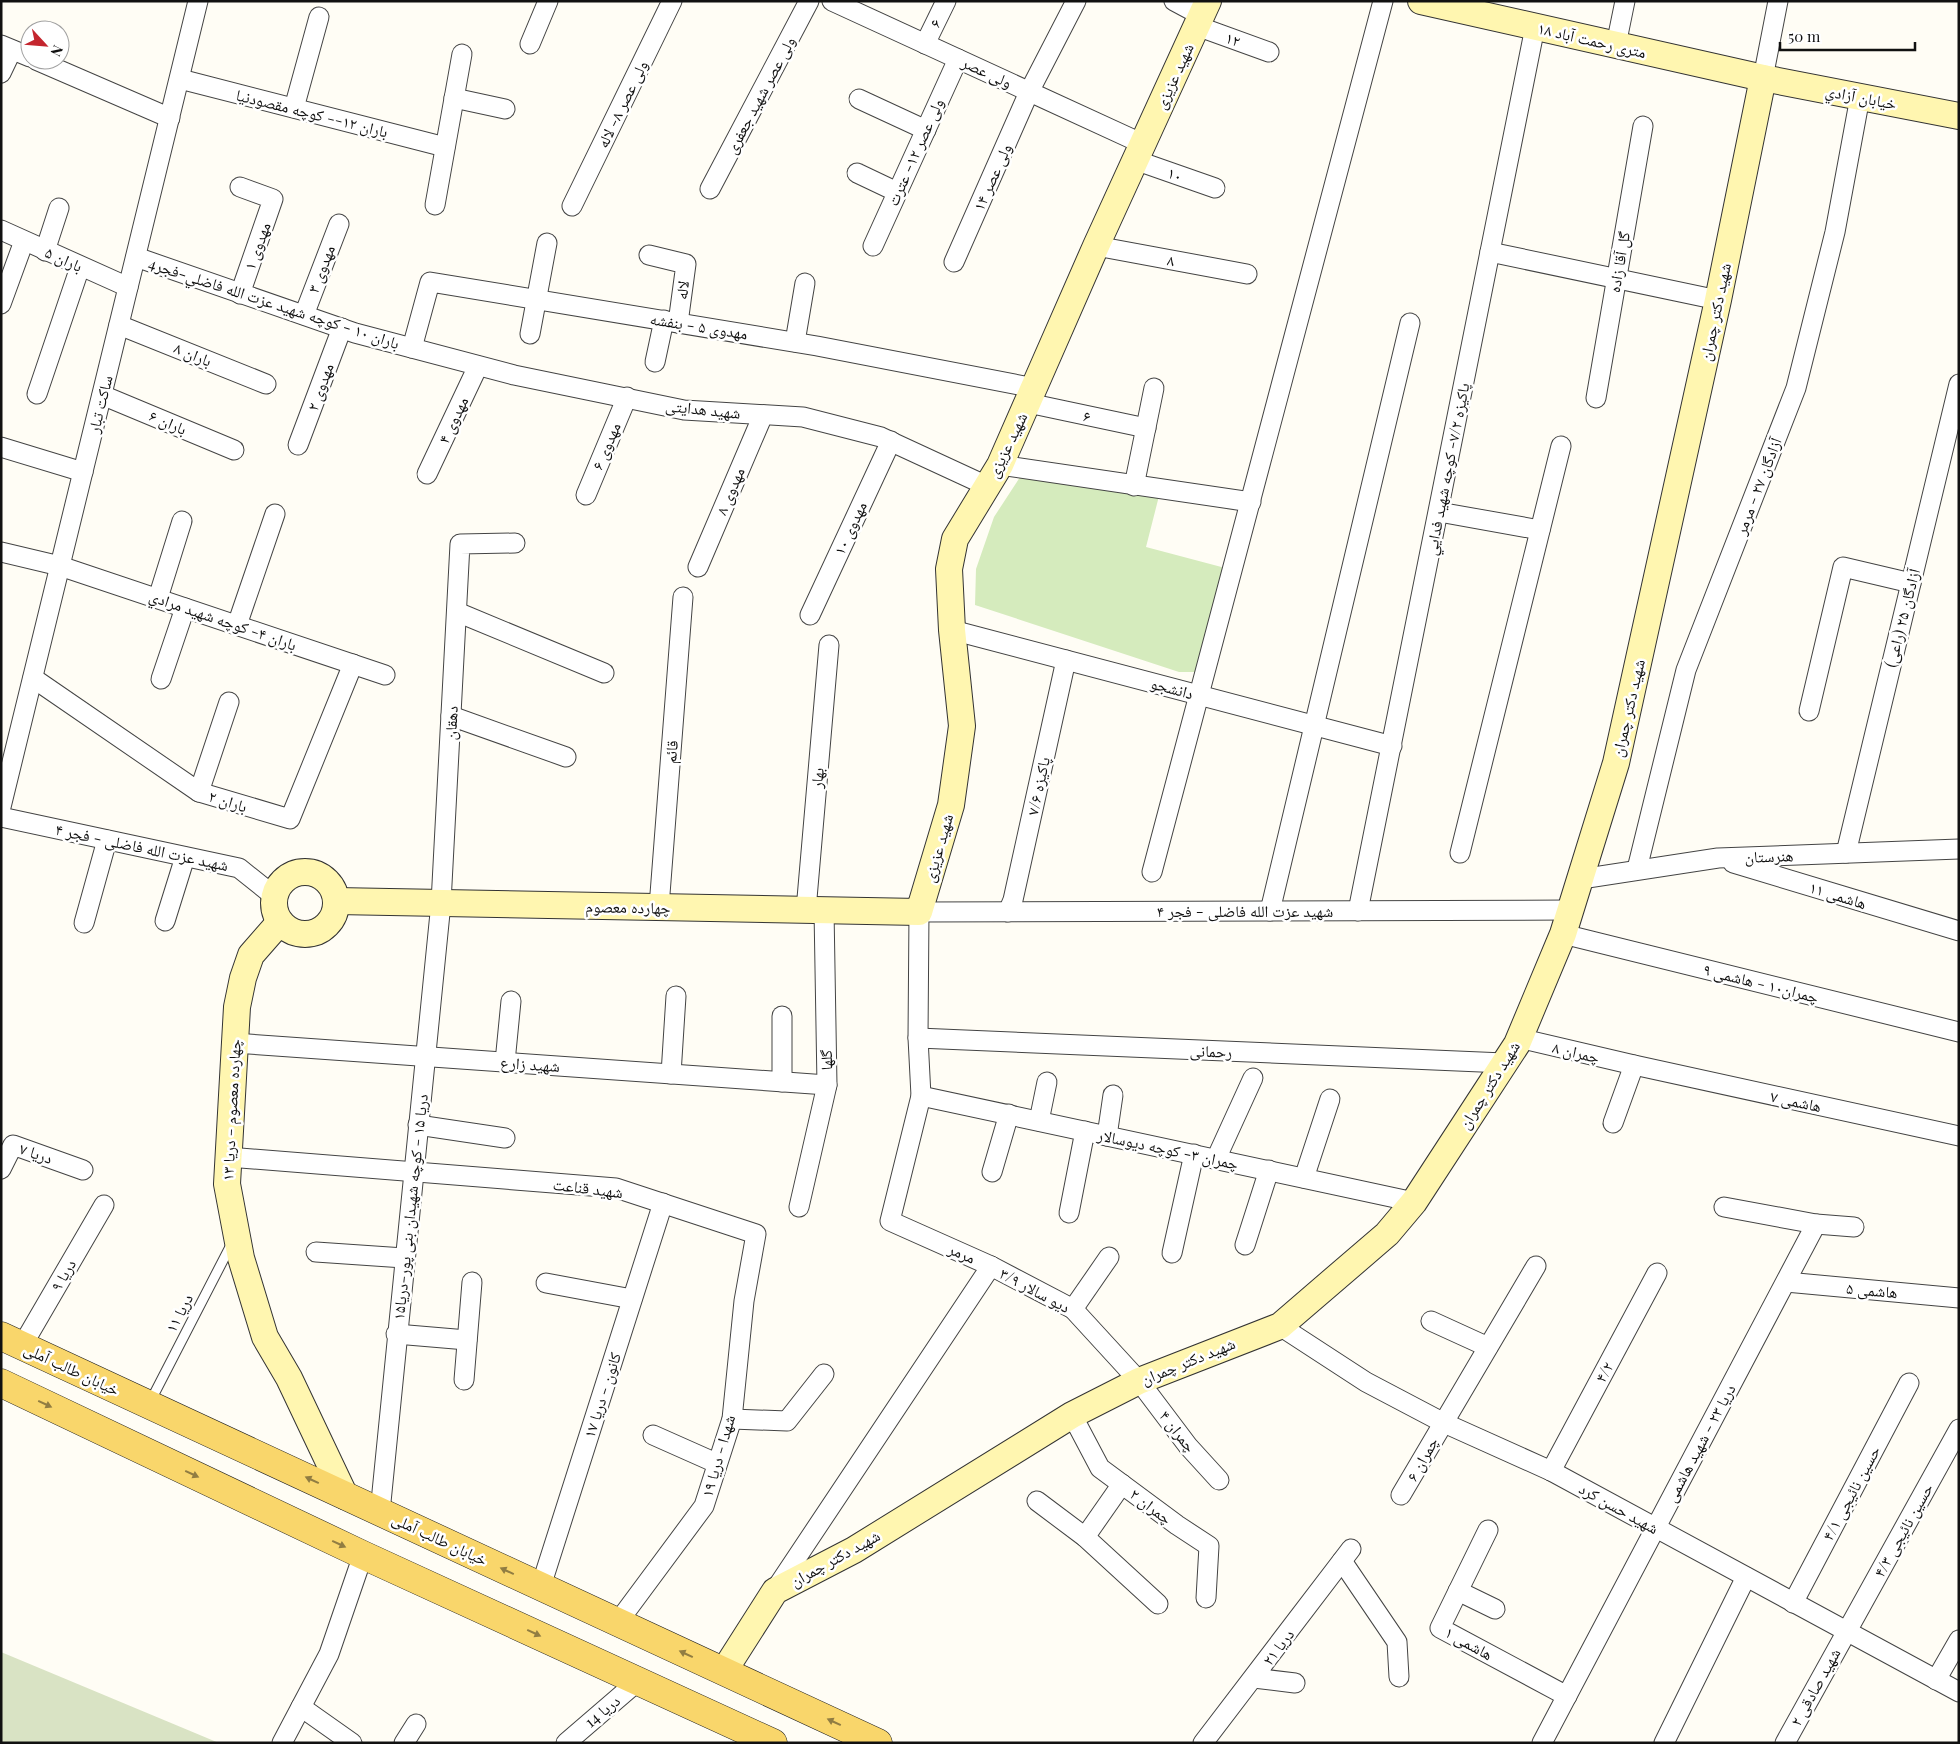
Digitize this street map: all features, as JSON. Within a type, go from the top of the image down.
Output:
[{"type":"main road","name":"خیابان طالب آملی","points":[[11,1341],[878,1743]]},
{"type":"main road","points":[[1,1383],[363,1555],[638,1681],[761,1740]]},
{"type":"street","name":"ساکت تبار","points":[[1,807],[198,1]]},
{"type":"street","points":[[530,44],[548,1]]},
{"type":"street","name":"ولی عصر ۸- لاله","points":[[572,206],[672,1]]},
{"type":"street","name":"ولی عصر شهید جعفری","points":[[710,189],[809,1]]},
{"type":"street","name":"ولی عصر","points":[[832,1],[1029,92],[1139,152]]},
{"type":"street","name":"۶","points":[[925,44],[946,1]]},
{"type":"street","points":[[1029,92],[1076,1]]},
{"type":"street","name":"۱۲","points":[[1174,1],[1269,52]]},
{"type":"street","points":[[1152,872],[1383,1]]},
{"type":"street","name":"۱۸ متری رحمت آباد","points":[[1421,1],[1494,9],[1535,27],[1763,78]]},
{"type":"street","points":[[1616,45],[1625,1]]},
{"type":"street","points":[[1763,78],[1778,1]]},
{"type":"street","name":"شهید عزیزی","points":[[919,912],[951,805],[962,726],[952,630],[949,569],[955,539],[993,476],[1202,15]]},
{"type":"street","points":[[294,108],[319,17]]},
{"type":"street","name":"پاکیزه ۷/۲- كوچه شهيد فدايي","points":[[1358,911],[1535,27]]},
{"type":"street","points":[[1,73],[7,47],[20,53]]},
{"type":"street","points":[[435,205],[462,54]]},
{"type":"street","name":"ولی عصر ۱۲- عترت","points":[[873,246],[958,59]]},
{"type":"street","points":[[59,70],[170,118]]},
{"type":"street","name":"خيابان آزادي","points":[[1763,78],[1959,116]]},
{"type":"street","name":"شهید دکتر چمران","points":[[724,1671],[775,1591],[854,1550],[1072,1415],[1139,1381],[1280,1326],[1387,1234],[1414,1202],[1519,1038],[1563,934],[1581,879],[1616,763],[1718,300],[1763,78]]},
{"type":"street","name":"باران ۱۲-- كوچه مقصودنيا","points":[[180,79],[445,147]]},
{"type":"street","name":"ولی عصر ۱۴","points":[[954,262],[1029,92]]},
{"type":"street","name":"آزادگان ۲۷ - مرمر","points":[[1637,870],[1686,670],[1796,388],[1835,232],[1860,97]]},
{"type":"street","points":[[454,98],[505,109]]},
{"type":"street","points":[[859,98],[926,130]]},
{"type":"street","name":"گل آقا زاده","points":[[1596,398],[1643,126]]},
{"type":"street","name":"۱۰","points":[[1139,152],[1215,188]]},
{"type":"street","points":[[857,173],[897,192]]},
{"type":"street","name":"مهدوی ۱","points":[[240,187],[273,199],[240,294]]},
{"type":"street","points":[[45,250],[59,208]]},
{"type":"street","name":"مهدوی ۳","points":[[304,315],[339,224]]},
{"type":"street","name":"باران ۵","points":[[1,230],[80,267],[128,286]]},
{"type":"street","points":[[1,304],[24,241]]},
{"type":"street","points":[[530,334],[548,243]]},
{"type":"street","name":"۸","points":[[1096,246],[1247,274]]},
{"type":"street","points":[[1490,252],[1617,277],[1718,300]]},
{"type":"street","name":"لاله","points":[[649,255],[686,264],[671,322]]},
{"type":"street","name":"باران ۱۰ - كوچه شهيد عزت الله فاضلي-فجر4","points":[[136,257],[342,328],[412,348]]},
{"type":"street","points":[[37,394],[80,267]]},
{"type":"street","name":"مهدوی ۵ - بنفشه","points":[[412,348],[430,282],[794,342],[1031,395]]},
{"type":"street","points":[[794,342],[805,282]]},
{"type":"street","points":[[655,362],[671,322]]},
{"type":"street","points":[[1270,911],[1410,323]]},
{"type":"street","name":"باران ۸","points":[[119,325],[266,384]]},
{"type":"street","name":"مهدوی ۲","points":[[298,446],[342,328]]},
{"type":"street","name":"شهید هدایتی","points":[[412,348],[514,375],[684,410],[803,417],[890,441],[993,476],[1134,486],[1251,502]]},
{"type":"street","name":"مهدوی ۴","points":[[427,474],[478,366]]},
{"type":"street","name":"آزادگان ۲۵ (راعی)","points":[[1846,853],[1959,384]]},
{"type":"street","points":[[1134,486],[1154,388]]},
{"type":"street","name":"باران ۶","points":[[102,394],[234,450]]},
{"type":"street","name":"۶","points":[[1031,395],[1146,428]]},
{"type":"street","name":"مهدوی ۶","points":[[586,495],[626,397]]},
{"type":"street","name":"مهدوی ۸","points":[[698,567],[763,415]]},
{"type":"street","name":"مهدوی ۱۰","points":[[810,615],[890,441]]},
{"type":"street","points":[[1460,853],[1561,446]]},
{"type":"street","points":[[1,447],[83,472]]},
{"type":"street","points":[[1439,512],[1540,530]]},
{"type":"street","points":[[237,625],[275,514]]},
{"type":"street","points":[[158,598],[182,522]]},
{"type":"street","name":"دهقان","points":[[441,903],[460,544],[516,543]]},
{"type":"street","name":"باران ۴- كوچه شهيد مرادي","points":[[1,552],[60,566],[385,675]]},
{"type":"street","points":[[1809,710],[1843,567],[1911,583]]},
{"type":"street","name":"قائم","points":[[659,907],[684,597]]},
{"type":"street","points":[[161,679],[185,608]]},
{"type":"street","points":[[457,612],[604,674]]},
{"type":"street","name":"دانشجو","points":[[952,630],[1392,746]]},
{"type":"street","name":"بهار","points":[[815,910],[829,645]]},
{"type":"street","name":"پاکیزه ۷/۶","points":[[1008,912],[1013,900],[1066,660]]},
{"type":"street","name":"باران ۲","points":[[33,678],[199,792],[290,819],[353,664]]},
{"type":"street","points":[[199,792],[230,702]]},
{"type":"street","points":[[451,716],[566,757]]},
{"type":"street","name":"شهید عزت الله فاضلی - فجر ۴","points":[[1,817],[239,868],[274,896]]},
{"type":"street","points":[[84,923],[106,840]]},
{"type":"street","name":"هنرستان","points":[[1581,879],[1718,858],[1959,849]]},
{"type":"street","points":[[165,921],[185,857]]},
{"type":"street","name":"هاشمی ۱۱","points":[[1718,858],[1959,930]]},
{"type":"street","points":[[312,872],[329,883],[336,901],[331,921],[316,933],[296,934],[280,923],[274,913],[274,896],[278,887],[292,874],[312,872]]},
{"type":"street","name":"چهارده معصوم","points":[[336,901],[919,912]]},
{"type":"street","name":"دریا ۱۵ - كوچه شهيدان بنی پور-دريا۱۵","points":[[380,1512],[396,1334],[441,903]]},
{"type":"street","name":"گلها","points":[[799,1207],[827,1085],[815,910]]},
{"type":"street","name":"شهید عزت الله فاضلی - فجر ۴","points":[[919,912],[1570,910]]},
{"type":"street","name":"مرمر","points":[[775,1591],[991,1266],[890,1221],[921,1096],[918,1038],[919,912]]},
{"type":"street","name":"چهارده معصوم - دریا ۱۳","points":[[280,923],[252,956],[246,971],[237,1007],[227,1184],[241,1258],[265,1338],[289,1378],[345,1496]]},
{"type":"street","name":"چمران۱۰ - هاشمی ۹","points":[[1563,934],[1959,1032]]},
{"type":"street","points":[[671,1074],[676,996]]},
{"type":"street","points":[[505,1062],[511,1001]]},
{"type":"street","points":[[782,1016],[782,1082]]},
{"type":"street","name":"رحمانی","points":[[918,1038],[1504,1063]]},
{"type":"street","name":"چمران ۸","points":[[1519,1038],[1634,1066]]},
{"type":"street","name":"شهید زارع","points":[[234,1043],[827,1085]]},
{"type":"street","points":[[1613,1123],[1634,1066]]},
{"type":"street","name":"هاشمی ۷","points":[[1634,1066],[1959,1136]]},
{"type":"street","points":[[1216,1159],[1253,1078]]},
{"type":"street","points":[[1039,1121],[1047,1082]]},
{"type":"street","name":"چمران ۳- كوچه ديوسالار","points":[[921,1096],[1414,1202]]},
{"type":"street","points":[[1107,1136],[1113,1096]]},
{"type":"street","points":[[1304,1178],[1330,1099]]},
{"type":"street","points":[[992,1172],[1009,1114]]},
{"type":"street","points":[[418,1125],[505,1138]]},
{"type":"street","points":[[1069,1212],[1085,1131]]},
{"type":"street","name":"دریا ۷","points":[[1,1169],[13,1145],[83,1170]]},
{"type":"street","points":[[1172,1253],[1194,1154]]},
{"type":"street","name":"شهید قناعت","points":[[228,1157],[616,1188],[756,1234]]},
{"type":"street","points":[[1244,1244],[1269,1170]]},
{"type":"street","name":"کانون - دریا ۱۷","points":[[541,1586],[663,1203]]},
{"type":"street","name":"دریا ۹","points":[[11,1341],[104,1205]]},
{"type":"street","points":[[1724,1207],[1816,1224],[1854,1227]]},
{"type":"street","name":"دریا ۲۳ - شهید هاشمی","points":[[1542,1743],[1816,1224]]},
{"type":"street","name":"شهدا - دریا ۱۹","points":[[618,1622],[704,1506],[716,1463],[732,1419],[744,1301],[756,1234]]},
{"type":"street","points":[[316,1252],[404,1258]]},
{"type":"street","points":[[1073,1309],[1109,1257]]},
{"type":"street","name":"دیو سالار ۳/۹","points":[[991,1266],[1073,1309],[1139,1381]]},
{"type":"street","name":"چمران ۶","points":[[1401,1495],[1442,1422],[1536,1266]]},
{"type":"street","name":"۴/۲","points":[[1551,1471],[1657,1273]]},
{"type":"street","points":[[464,1380],[472,1282]]},
{"type":"street","name":"هاشمی ۵","points":[[1786,1282],[1959,1298]]},
{"type":"street","points":[[546,1283],[632,1299]]},
{"type":"street","points":[[1431,1321],[1488,1347]]},
{"type":"street","name":"شهید حسن کرد","points":[[1280,1326],[1366,1382],[1442,1422],[1551,1471],[1959,1692]]},
{"type":"street","points":[[396,1334],[467,1340]]},
{"type":"street","points":[[732,1419],[787,1420],[824,1374]]},
{"type":"street","name":"چمران ۴","points":[[1139,1381],[1188,1446],[1219,1480]]},
{"type":"street","name":"حسین نائیجی ۴/۱","points":[[1793,1603],[1908,1383]]},
{"type":"street","name":"چمران ۲","points":[[1072,1415],[1100,1468],[1177,1525],[1209,1546],[1206,1598]]},
{"type":"street","name":"حسین نائیجی ۴/۳","points":[[1846,1632],[1959,1429]]},
{"type":"street","points":[[653,1435],[716,1463]]},
{"type":"street","points":[[1084,1537],[1122,1484]]},
{"type":"street","points":[[1037,1501],[1084,1537],[1158,1604]]},
{"type":"street","name":"هاشمی ۱","points":[[1488,1530],[1440,1628],[1567,1696]]},
{"type":"street","points":[[282,1743],[329,1654],[363,1555]]},
{"type":"street","name":"دریا ۲۱","points":[[1203,1743],[1346,1555],[1397,1642],[1399,1677]]},
{"type":"street","points":[[1664,1743],[1746,1577]]},
{"type":"street","points":[[1458,1591],[1495,1609]]},
{"type":"street","name":"شهید صادقی ۲","points":[[1785,1743],[1846,1632]]},
{"type":"street","points":[[1936,1680],[1959,1640]]},
{"type":"street","points":[[1254,1678],[1295,1683]]},
{"type":"street","name":"دریا 14","points":[[566,1743],[638,1681]]},
{"type":"street","points":[[301,1706],[352,1743]]},
{"type":"street","points":[[404,1743],[416,1724]]},
{"type":"lane","name":"دریا ۱۱","points":[[149,1405],[236,1234]]},
{"type":"green space","points":[[1022,474],[1159,496],[1146,547],[1229,569],[1196,672],[1179,672],[975,605],[976,569],[994,517]]},
{"type":"green space","points":[[1,1652],[219,1743],[1,1743]]}]
